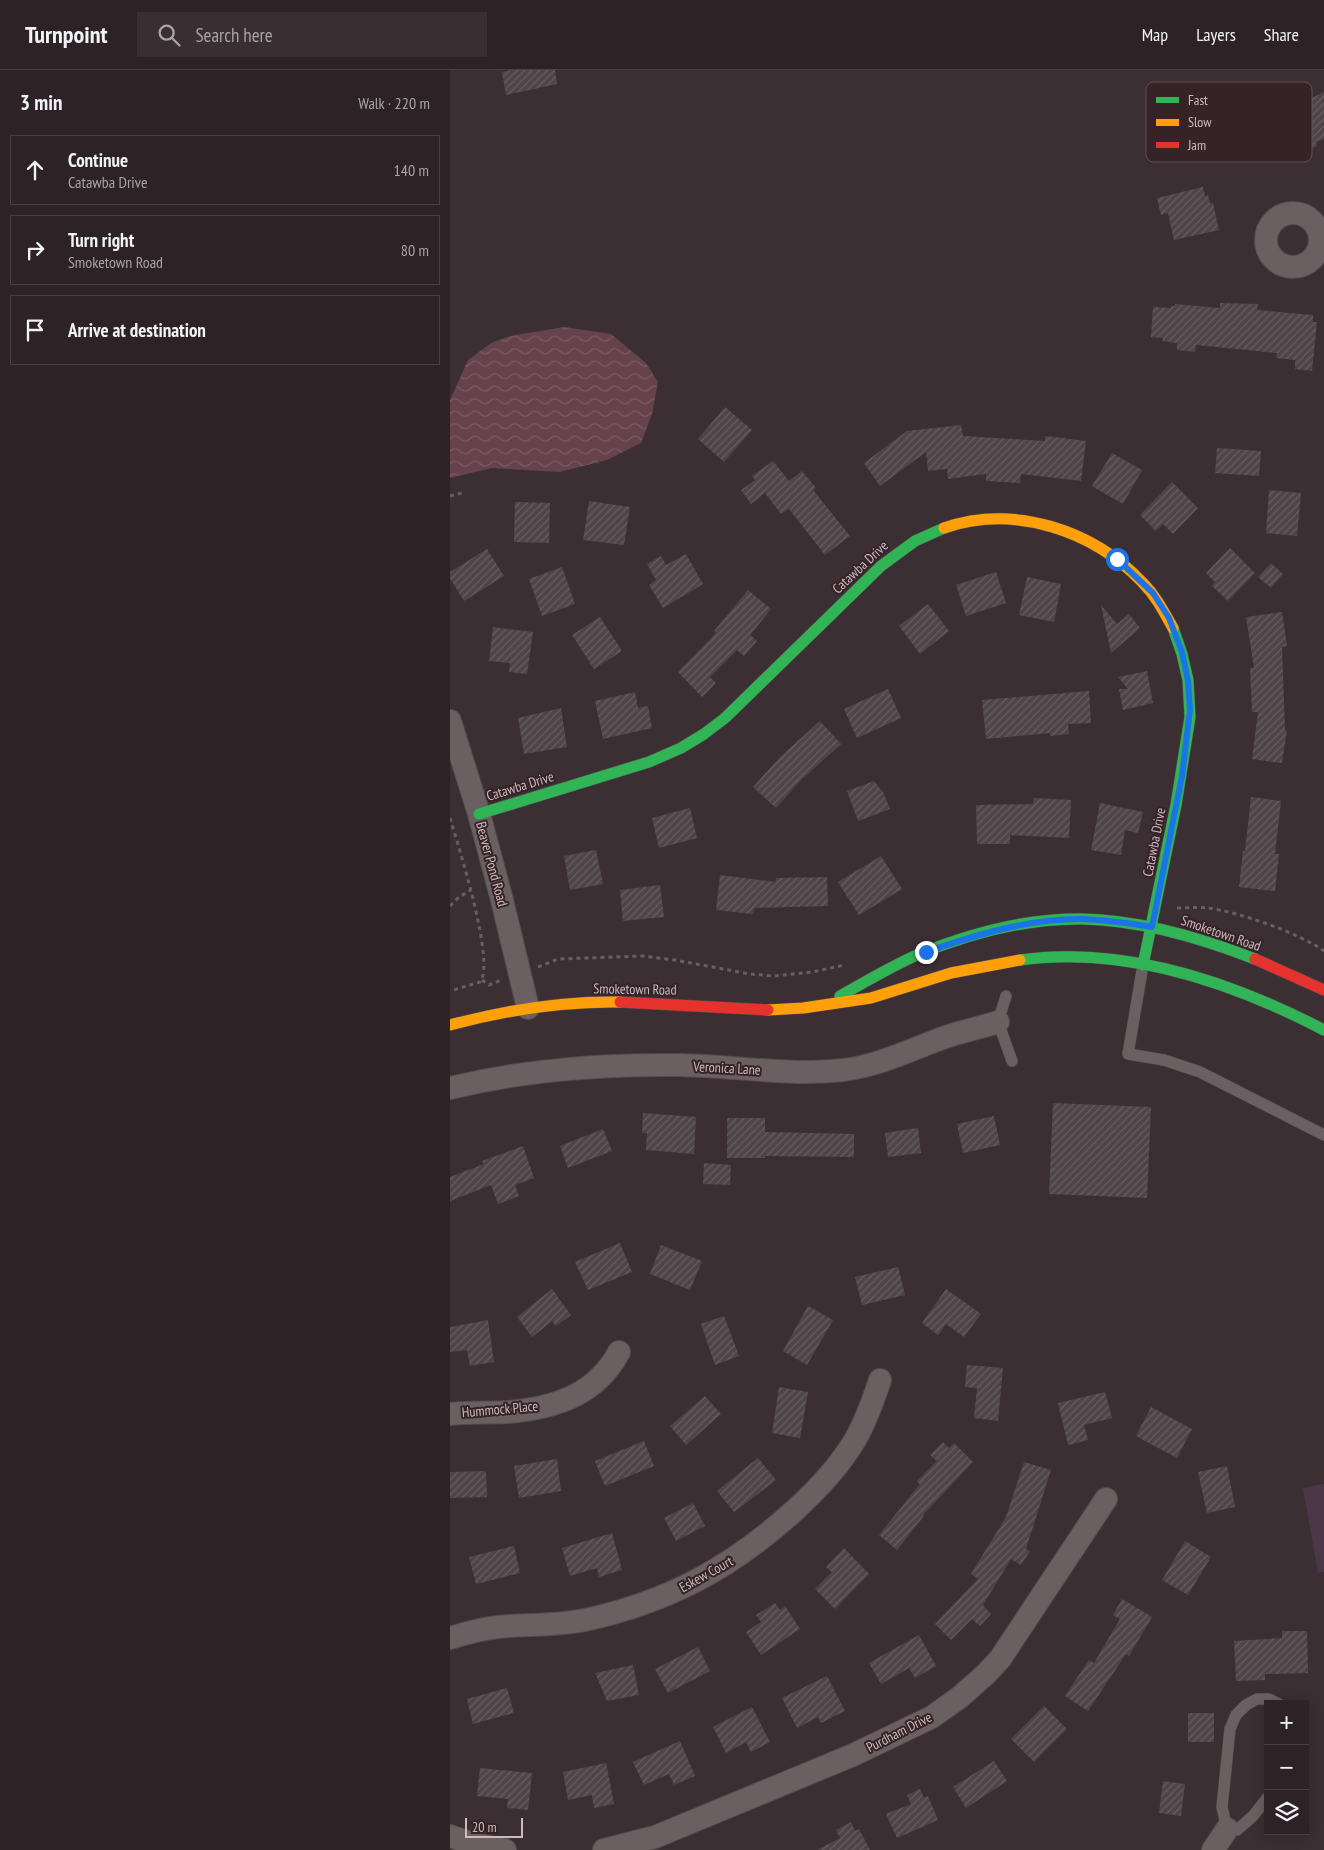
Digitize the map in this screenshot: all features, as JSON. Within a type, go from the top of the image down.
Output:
[{"type":"main road","name":"Catawba Drive","points":[[479,814],[649,762],[681,748],[704,734],[725,718],[890,557],[928,534],[954,524],[981,519],[1004,518],[1032,521],[1070,532],[1091,542],[1117,559],[1153,593],[1169,618],[1182,652],[1188,681],[1190,710],[1182,776],[1143,965]]},
{"type":"main road","name":"Smoketown Road","points":[[821,1006],[926,952],[963,939],[1009,928],[1057,920],[1083,919],[1152,927],[1191,937],[1251,958],[1324,990]]},
{"type":"main road","name":"Smoketown Road","points":[[450,1025],[528,1008],[572,1003],[630,1002],[741,1010],[777,1010],[821,1006],[878,996],[950,973],[993,964],[1043,958],[1097,958],[1174,970],[1269,1004],[1324,1030]]},
{"type":"street","name":"Beaver Pond Road","points":[[450,721],[479,814],[528,1008]]},
{"type":"street","name":"Veronica Lane","points":[[450,1088],[536,1073],[594,1068],[680,1065],[808,1072],[844,1070],[879,1063],[941,1039],[998,1022]]},
{"type":"street","name":"Hummock Place","points":[[450,1414],[509,1412],[544,1406],[569,1399],[587,1389],[603,1376],[619,1352]]},
{"type":"street","name":"Eskew Court","points":[[450,1638],[473,1631],[499,1627],[540,1626],[591,1618],[625,1610],[666,1595],[705,1577],[737,1557],[774,1529],[809,1497],[837,1466],[855,1440],[870,1411],[880,1380]]},
{"type":"street","name":"Purdham Drive","points":[[604,1850],[655,1837],[843,1760],[932,1717],[960,1697],[1000,1659],[1106,1499]]},
{"type":"street","points":[[1213,1850],[1227,1829]]},
{"type":"street","points":[[462,1843],[505,1850]]},
{"type":"lane","points":[[1143,965],[1128,1054],[1164,1060],[1200,1072],[1324,1135]]},
{"type":"lane","points":[[1006,996],[998,1022],[1012,1061]]},
{"type":"lane","points":[[1264,1802],[1253,1816],[1237,1830],[1227,1829],[1222,1808],[1230,1729],[1236,1715],[1246,1704],[1257,1699],[1270,1700]]},
{"type":"path","points":[[450,496],[462,494]]},
{"type":"path","points":[[450,818],[471,890],[485,964],[482,980],[474,985],[450,991]]},
{"type":"path","points":[[450,906],[459,897],[471,890]]},
{"type":"path","points":[[1184,908],[1209,908],[1228,912],[1299,937],[1311,942],[1324,952]]},
{"type":"path","points":[[540,966],[558,959],[643,956],[750,974],[774,976],[821,970],[852,962]]},
{"type":"path","points":[[482,980],[490,985]]},
{"type":"shaded area","points":[[1324,1484],[1324,1572],[1318,1573],[1303,1488]]},
{"type":"water","points":[[564,327],[611,334],[646,363],[658,382],[652,414],[641,443],[607,460],[560,472],[492,468],[450,478],[450,400],[468,360],[491,343],[510,336]]},
{"type":"building","points":[[511,70],[555,70],[557,84],[506,95],[502,72]]},
{"type":"building","points":[[1324,92],[1324,139],[1316,142],[1317,146],[1312,148],[1312,98]]},
{"type":"building","points":[[1203,187],[1205,196],[1208,195],[1210,204],[1213,203],[1219,230],[1174,240],[1168,213],[1161,215],[1157,198]]},
{"type":"building","points":[[1220,303],[1258,304],[1257,310],[1313,315],[1313,322],[1317,322],[1312,371],[1295,369],[1295,360],[1276,358],[1277,353],[1196,345],[1195,352],[1177,350],[1177,343],[1162,341],[1163,338],[1151,337],[1153,307],[1171,308],[1175,304],[1220,308]]},
{"type":"building","points":[[725,407],[752,430],[724,462],[698,439]]},
{"type":"building","points":[[961,425],[963,436],[1045,441],[1045,436],[1086,441],[1081,481],[1021,474],[1020,483],[986,481],[986,474],[948,479],[947,469],[928,471],[926,452],[880,486],[864,463],[907,431]]},
{"type":"building","points":[[1217,448],[1261,451],[1259,476],[1215,473]]},
{"type":"building","points":[[1112,453],[1142,470],[1123,504],[1092,486]]},
{"type":"building","points":[[773,461],[789,481],[802,471],[816,488],[813,490],[850,536],[825,555],[789,509],[781,514],[765,493],[751,504],[741,490],[755,480],[752,476]]},
{"type":"building","points":[[1172,482],[1198,508],[1173,534],[1163,524],[1156,531],[1140,515]]},
{"type":"building","points":[[1269,490],[1301,493],[1297,536],[1266,533]]},
{"type":"building","points":[[589,501],[630,507],[624,545],[583,540]]},
{"type":"building","points":[[515,502],[550,503],[549,543],[514,542]]},
{"type":"building","points":[[1230,548],[1255,573],[1228,601],[1212,586],[1215,582],[1206,573]]},
{"type":"building","points":[[487,549],[504,576],[464,601],[450,578],[450,572]]},
{"type":"building","points":[[686,554],[703,584],[663,608],[649,585],[656,580],[647,564],[661,556],[666,565]]},
{"type":"building","points":[[1271,563],[1283,574],[1271,588],[1258,577]]},
{"type":"building","points":[[562,567],[575,604],[542,616],[529,579]]},
{"type":"building","points":[[996,572],[1006,603],[966,616],[956,585]]},
{"type":"building","points":[[1027,577],[1061,584],[1054,622],[1019,615]]},
{"type":"building","points":[[748,590],[771,609],[750,635],[757,641],[744,656],[737,650],[710,677],[716,683],[702,697],[678,672],[716,633],[714,631]]},
{"type":"building","points":[[928,604],[949,631],[920,654],[899,626]]},
{"type":"building","points":[[1101,605],[1117,624],[1129,614],[1140,628],[1111,653]]},
{"type":"building","points":[[1282,612],[1287,646],[1282,647],[1285,730],[1287,730],[1282,763],[1252,759],[1258,712],[1252,712],[1250,668],[1254,668],[1246,617]]},
{"type":"building","points":[[600,617],[622,651],[594,669],[572,635]]},
{"type":"building","points":[[493,627],[533,632],[527,674],[509,672],[510,663],[489,661]]},
{"type":"building","points":[[1147,671],[1153,703],[1123,710],[1119,689],[1128,689],[1118,677]]},
{"type":"building","points":[[888,689],[901,718],[857,738],[844,709]]},
{"type":"building","points":[[1089,691],[1091,723],[1068,724],[1069,734],[1050,736],[1050,733],[986,739],[982,700]]},
{"type":"building","points":[[635,692],[638,708],[648,706],[652,728],[603,739],[595,701]]},
{"type":"building","points":[[561,708],[567,747],[524,754],[518,718]]},
{"type":"building","points":[[820,721],[841,744],[801,780],[776,808],[753,787],[781,756]]},
{"type":"building","points":[[874,781],[883,792],[890,809],[858,821],[847,791]]},
{"type":"building","points":[[1251,797],[1281,801],[1275,854],[1279,854],[1275,891],[1239,887]]},
{"type":"building","points":[[1034,798],[1071,800],[1069,838],[1010,835],[1010,844],[977,844],[976,805],[1033,804]]},
{"type":"building","points":[[1100,803],[1143,812],[1138,833],[1125,830],[1121,855],[1091,850]]},
{"type":"building","points":[[690,808],[697,838],[659,848],[652,818]]},
{"type":"building","points":[[596,850],[603,884],[570,890],[564,856]]},
{"type":"building","points":[[881,856],[902,889],[859,915],[838,882]]},
{"type":"building","points":[[720,875],[776,882],[776,878],[827,877],[828,906],[754,908],[753,914],[716,910]]},
{"type":"building","points":[[660,885],[664,917],[623,921],[620,890]]},
{"type":"building","points":[[1053,1103],[1151,1107],[1147,1198],[1049,1194]]},
{"type":"building","points":[[643,1113],[696,1117],[694,1154],[646,1150],[647,1133],[642,1133]]},
{"type":"building","points":[[994,1116],[1000,1145],[963,1153],[957,1124]]},
{"type":"building","points":[[727,1118],[765,1118],[765,1132],[854,1134],[854,1157],[765,1156],[765,1158],[727,1158]]},
{"type":"building","points":[[918,1128],[921,1153],[888,1157],[885,1133]]},
{"type":"building","points":[[603,1129],[612,1151],[568,1168],[560,1146]]},
{"type":"building","points":[[523,1146],[534,1178],[515,1185],[519,1196],[498,1204],[491,1185],[450,1201],[450,1177],[484,1164],[482,1161]]},
{"type":"building","points":[[704,1163],[731,1165],[730,1185],[703,1184]]},
{"type":"building","points":[[620,1243],[632,1272],[588,1290],[575,1262]]},
{"type":"building","points":[[661,1245],[702,1261],[690,1290],[650,1274]]},
{"type":"building","points":[[898,1267],[905,1295],[862,1305],[855,1277]]},
{"type":"building","points":[[552,1289],[571,1315],[556,1326],[552,1321],[532,1337],[517,1317]]},
{"type":"building","points":[[946,1289],[981,1314],[964,1337],[946,1324],[938,1335],[922,1323]]},
{"type":"building","points":[[808,1306],[833,1320],[807,1365],[783,1351]]},
{"type":"building","points":[[724,1316],[739,1356],[715,1365],[701,1324]]},
{"type":"building","points":[[488,1320],[494,1362],[470,1366],[467,1350],[450,1352],[450,1327]]},
{"type":"building","points":[[967,1365],[1003,1368],[998,1421],[974,1418],[977,1388],[965,1387]]},
{"type":"building","points":[[779,1387],[808,1392],[800,1438],[772,1433]]},
{"type":"building","points":[[1105,1392],[1112,1418],[1084,1425],[1088,1440],[1068,1445],[1058,1403]]},
{"type":"building","points":[[705,1396],[721,1414],[686,1445],[670,1426]]},
{"type":"building","points":[[1151,1407],[1192,1429],[1177,1458],[1136,1436]]},
{"type":"building","points":[[644,1441],[654,1466],[605,1486],[595,1461]]},
{"type":"building","points":[[943,1442],[949,1448],[954,1443],[973,1462],[923,1515],[897,1550],[879,1535],[920,1484],[917,1481],[937,1461],[930,1455]]},
{"type":"building","points":[[758,1458],[776,1480],[734,1512],[717,1491]]},
{"type":"building","points":[[557,1459],[561,1491],[519,1498],[514,1466]]},
{"type":"building","points":[[1024,1462],[1051,1470],[1026,1549],[1030,1551],[1021,1565],[1011,1559],[983,1605],[991,1614],[980,1626],[972,1619],[951,1640],[935,1624],[978,1579],[971,1574],[1006,1517]]},
{"type":"building","points":[[1227,1466],[1235,1507],[1207,1513],[1198,1472]]},
{"type":"building","points":[[486,1471],[487,1497],[450,1498],[450,1472]]},
{"type":"building","points":[[693,1503],[705,1526],[676,1541],[664,1518]]},
{"type":"building","points":[[612,1533],[622,1570],[599,1577],[597,1568],[570,1576],[562,1548]]},
{"type":"building","points":[[1185,1541],[1211,1557],[1188,1595],[1162,1580]]},
{"type":"building","points":[[514,1546],[520,1573],[476,1584],[469,1557]]},
{"type":"building","points":[[844,1548],[869,1574],[835,1609],[815,1589],[832,1572],[826,1567]]},
{"type":"building","points":[[1122,1599],[1152,1617],[1129,1656],[1126,1654],[1088,1711],[1065,1696],[1089,1660],[1094,1663],[1120,1619],[1113,1615]]},
{"type":"building","points":[[775,1603],[780,1610],[785,1606],[800,1629],[761,1655],[746,1632],[761,1622],[756,1615]]},
{"type":"building","points":[[1282,1631],[1307,1631],[1308,1673],[1265,1674],[1265,1680],[1236,1681],[1234,1641],[1282,1638]]},
{"type":"building","points":[[919,1635],[936,1666],[915,1678],[909,1668],[881,1684],[869,1663]]},
{"type":"building","points":[[698,1647],[710,1671],[668,1693],[655,1669]]},
{"type":"building","points":[[633,1665],[639,1695],[607,1701],[595,1673]]},
{"type":"building","points":[[827,1676],[845,1711],[821,1723],[818,1717],[797,1728],[782,1698]]},
{"type":"building","points":[[507,1688],[514,1713],[473,1724],[467,1699]]},
{"type":"building","points":[[1044,1706],[1067,1729],[1034,1762],[1011,1739]]},
{"type":"building","points":[[752,1707],[770,1742],[751,1752],[746,1742],[726,1753],[713,1727]]},
{"type":"building","points":[[1188,1713],[1214,1713],[1214,1742],[1188,1742]]},
{"type":"building","points":[[680,1741],[695,1776],[674,1785],[669,1774],[644,1785],[633,1762]]},
{"type":"building","points":[[994,1761],[1007,1781],[966,1808],[953,1787]]},
{"type":"building","points":[[606,1763],[614,1804],[594,1808],[592,1795],[568,1800],[563,1772]]},
{"type":"building","points":[[480,1768],[532,1773],[528,1810],[507,1808],[508,1799],[477,1796]]},
{"type":"building","points":[[1163,1781],[1185,1784],[1181,1816],[1159,1813]]},
{"type":"building","points":[[920,1789],[924,1798],[928,1796],[938,1820],[897,1838],[886,1814],[911,1804],[907,1795]]},
{"type":"building","points":[[851,1822],[855,1831],[859,1829],[870,1850],[817,1850],[840,1838],[836,1830]]},
{"type":"traffic: fast","points":[[479,814],[649,762],[681,748],[704,734],[725,718],[881,566],[915,541],[944,528]]},
{"type":"traffic: fast","points":[[1143,965],[1176,805],[1190,717],[1188,680],[1173,628]]},
{"type":"traffic: fast","points":[[840,996],[897,964],[936,947],[977,934],[1019,924],[1062,919],[1105,920],[1171,931],[1255,959]]},
{"type":"traffic: fast","points":[[1020,960],[1059,957],[1099,958],[1177,971],[1252,997],[1324,1030]]},
{"type":"traffic: slow","points":[[944,528],[971,521],[998,519],[1025,521],[1077,536],[1123,564],[1143,583],[1156,599],[1173,628]]},
{"type":"traffic: slow","points":[[768,1010],[803,1008],[871,998],[951,973],[1020,960]]},
{"type":"traffic: slow","points":[[450,1025],[492,1015],[555,1005],[620,1002]]},
{"type":"traffic: jam","points":[[1255,959],[1324,990]]},
{"type":"traffic: jam","points":[[620,1002],[768,1010]]},
{"type":"route","points":[[926,952],[963,939],[1009,928],[1057,920],[1083,919],[1152,927],[1182,776],[1190,710],[1188,681],[1182,652],[1169,618],[1142,580],[1117,559]]}]
